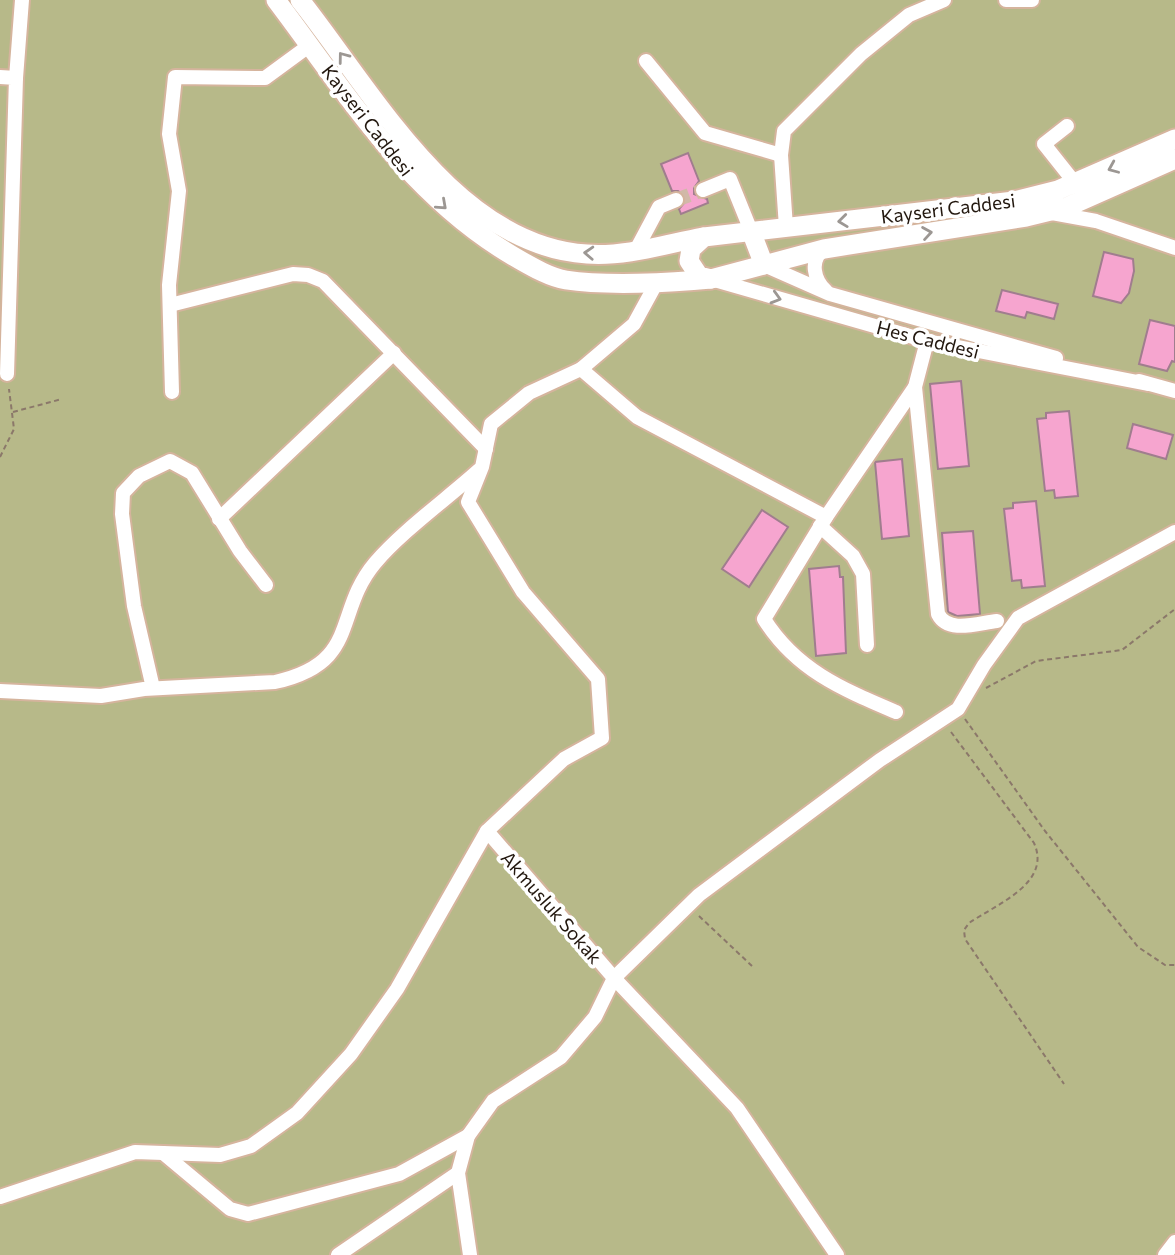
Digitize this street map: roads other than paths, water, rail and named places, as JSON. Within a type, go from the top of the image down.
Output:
[{"type":"main road","name":"Kayseri Caddesi","points":[[276,0],[384,146],[413,178],[447,210],[490,242],[535,268],[565,280],[657,282],[714,279],[824,249],[1047,212],[1066,207],[1175,159]]},
{"type":"main road","name":"Kayseri Caddesi","points":[[300,0],[402,135],[449,185],[508,231],[545,247],[587,254],[636,250],[751,231],[1014,201],[1075,183],[1175,139]]},
{"type":"main road","points":[[751,231],[764,265]]},
{"type":"main road","points":[[707,237],[694,244],[689,261],[694,272],[714,279]]},
{"type":"street","points":[[7,374],[16,78],[22,0]]},
{"type":"street","points":[[786,227],[781,155],[784,131],[861,54],[909,15],[944,0]]},
{"type":"street","points":[[1006,0],[1032,0]]},
{"type":"street","points":[[172,392],[170,305],[179,191],[169,134],[175,77],[265,78],[310,46]]},
{"type":"street","points":[[646,61],[705,133],[781,155]]},
{"type":"street","points":[[0,77],[16,78]]},
{"type":"street","points":[[1067,126],[1044,144],[1075,183]]},
{"type":"street","points":[[703,190],[730,179],[751,231]]},
{"type":"street","points":[[636,250],[659,207],[676,200]]},
{"type":"street","points":[[1047,212],[1096,221],[1175,248]]},
{"type":"street","points":[[824,249],[816,257],[814,270],[822,287],[830,294]]},
{"type":"street","name":"Hes Caddesi","points":[[764,265],[830,294],[1175,391]]},
{"type":"street","points":[[170,305],[281,277],[308,275],[323,281],[486,449]]},
{"type":"street","name":"Hes Caddesi","points":[[714,279],[928,341],[1148,384]]},
{"type":"street","points":[[0,1197],[135,1152],[219,1155],[251,1146],[297,1113],[351,1054],[397,989],[487,831],[564,759],[602,738],[598,679],[523,592],[468,502],[482,467],[491,424],[529,393],[581,369],[634,324],[657,282]]},
{"type":"street","points":[[895,712],[834,686],[781,645],[764,619],[823,521],[915,387],[928,341]]},
{"type":"street","points":[[219,519],[394,353]]},
{"type":"street","points":[[581,369],[637,417],[823,521],[853,556],[863,574],[867,645]]},
{"type":"street","points":[[915,387],[938,614],[944,623],[954,626],[996,621]]},
{"type":"street","points":[[153,688],[134,606],[122,514],[124,493],[139,476],[170,461],[192,473],[219,519],[266,585]]},
{"type":"street","points":[[0,691],[101,696],[153,688],[275,682],[312,669],[330,654],[343,636],[359,588],[375,563],[482,467]]},
{"type":"street","points":[[837,1255],[737,1108],[614,978],[688,905],[793,822],[958,709],[972,691],[984,665],[1018,618],[1175,531]]},
{"type":"street","name":"Akmusluk Sokak","points":[[470,1255],[458,1173],[468,1136],[493,1101],[561,1057],[595,1017],[614,978],[487,831]]},
{"type":"street","points":[[163,1153],[230,1209],[248,1214],[399,1174],[468,1136]]},
{"type":"street","points":[[338,1255],[458,1173]]},
{"type":"street","points":[[1165,1255],[1175,1242]]},
{"type":"tunnel","points":[[676,200],[703,190]]}]
